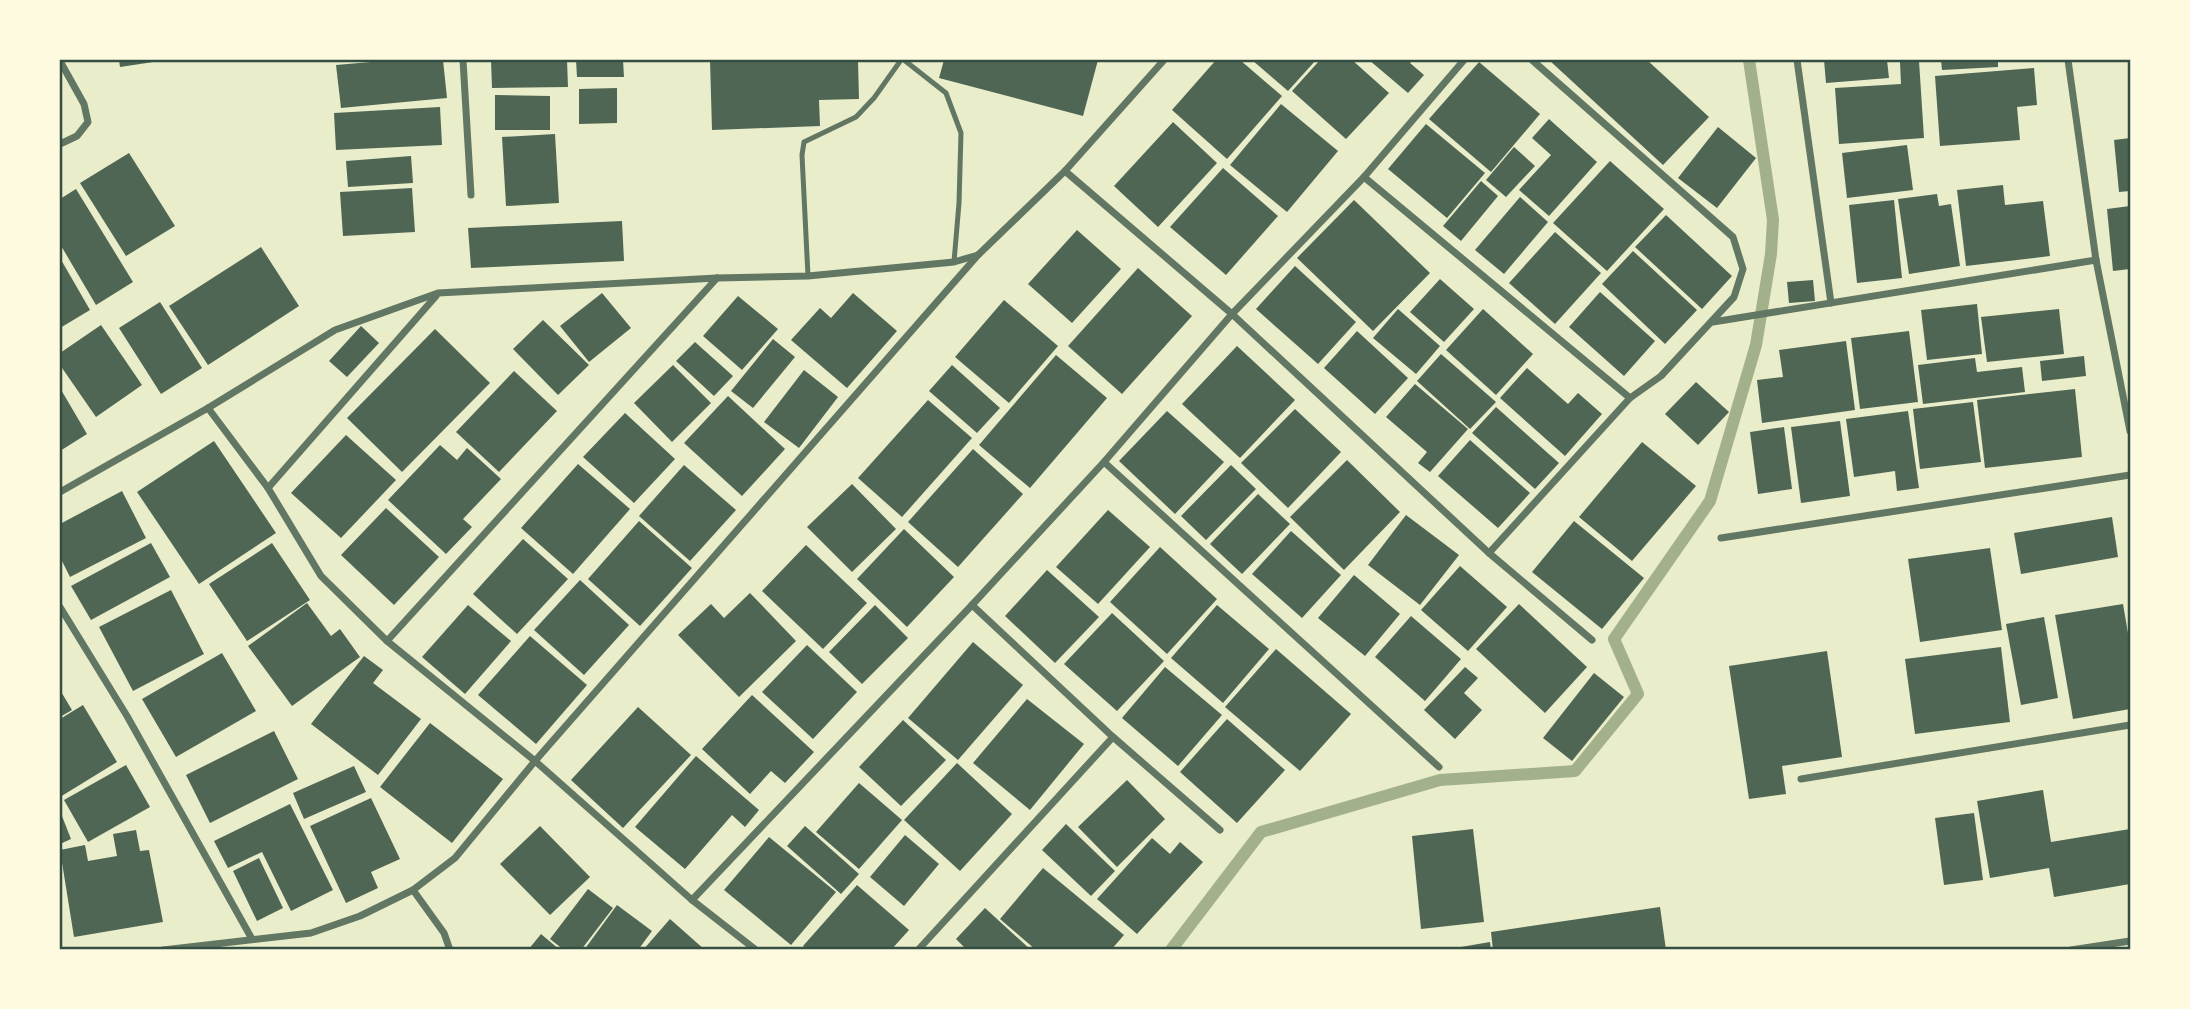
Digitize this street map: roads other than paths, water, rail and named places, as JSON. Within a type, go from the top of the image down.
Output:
[{"type":"street","points":[[463,60],[471,195]]},
{"type":"street","points":[[163,950],[312,933],[360,916],[412,890],[455,858],[535,761],[978,255],[1065,171],[1164,60]]},
{"type":"street","points":[[692,900],[1104,462],[1232,314],[1364,177],[1464,60]]},
{"type":"street","points":[[1489,553],[1630,398],[1661,376],[1713,322],[1734,297],[1743,269],[1733,237],[1532,60]]},
{"type":"street","points":[[1797,60],[1831,303]]},
{"type":"street","points":[[2068,60],[2096,260],[2130,431]]},
{"type":"street","points":[[60,61],[84,104],[88,122],[77,136],[60,145]]},
{"type":"street","points":[[1065,171],[1232,314],[1489,553],[1591,640]]},
{"type":"street","points":[[1364,177],[1630,398]]},
{"type":"street","points":[[60,492],[208,408],[335,330],[438,293],[717,278],[808,276],[954,262],[978,255]]},
{"type":"street","points":[[1713,322],[2096,260]]},
{"type":"street","points":[[387,640],[717,278]]},
{"type":"street","points":[[268,488],[438,293]]},
{"type":"street","points":[[208,408],[268,488],[321,576],[387,640],[535,761],[692,900],[756,950]]},
{"type":"street","points":[[1104,462],[1439,767]]},
{"type":"street","points":[[1721,538],[2130,475]]},
{"type":"street","points":[[972,605],[1113,737],[1220,830]]},
{"type":"street","points":[[60,607],[127,716],[252,939]]},
{"type":"street","points":[[1801,779],[2130,725]]},
{"type":"street","points":[[918,950],[1113,737]]},
{"type":"street","points":[[412,890],[444,933],[450,950]]},
{"type":"street","points":[[2071,950],[2130,941]]},
{"type":"lane","points":[[808,276],[802,155],[804,142],[856,117],[903,60],[946,93],[961,132],[954,262]]},
{"type":"waterway","points":[[1171,950],[1261,832],[1440,780],[1575,771],[1638,694],[1614,639],[1710,501],[1756,345],[1771,254],[1773,220],[1749,60]]}]
